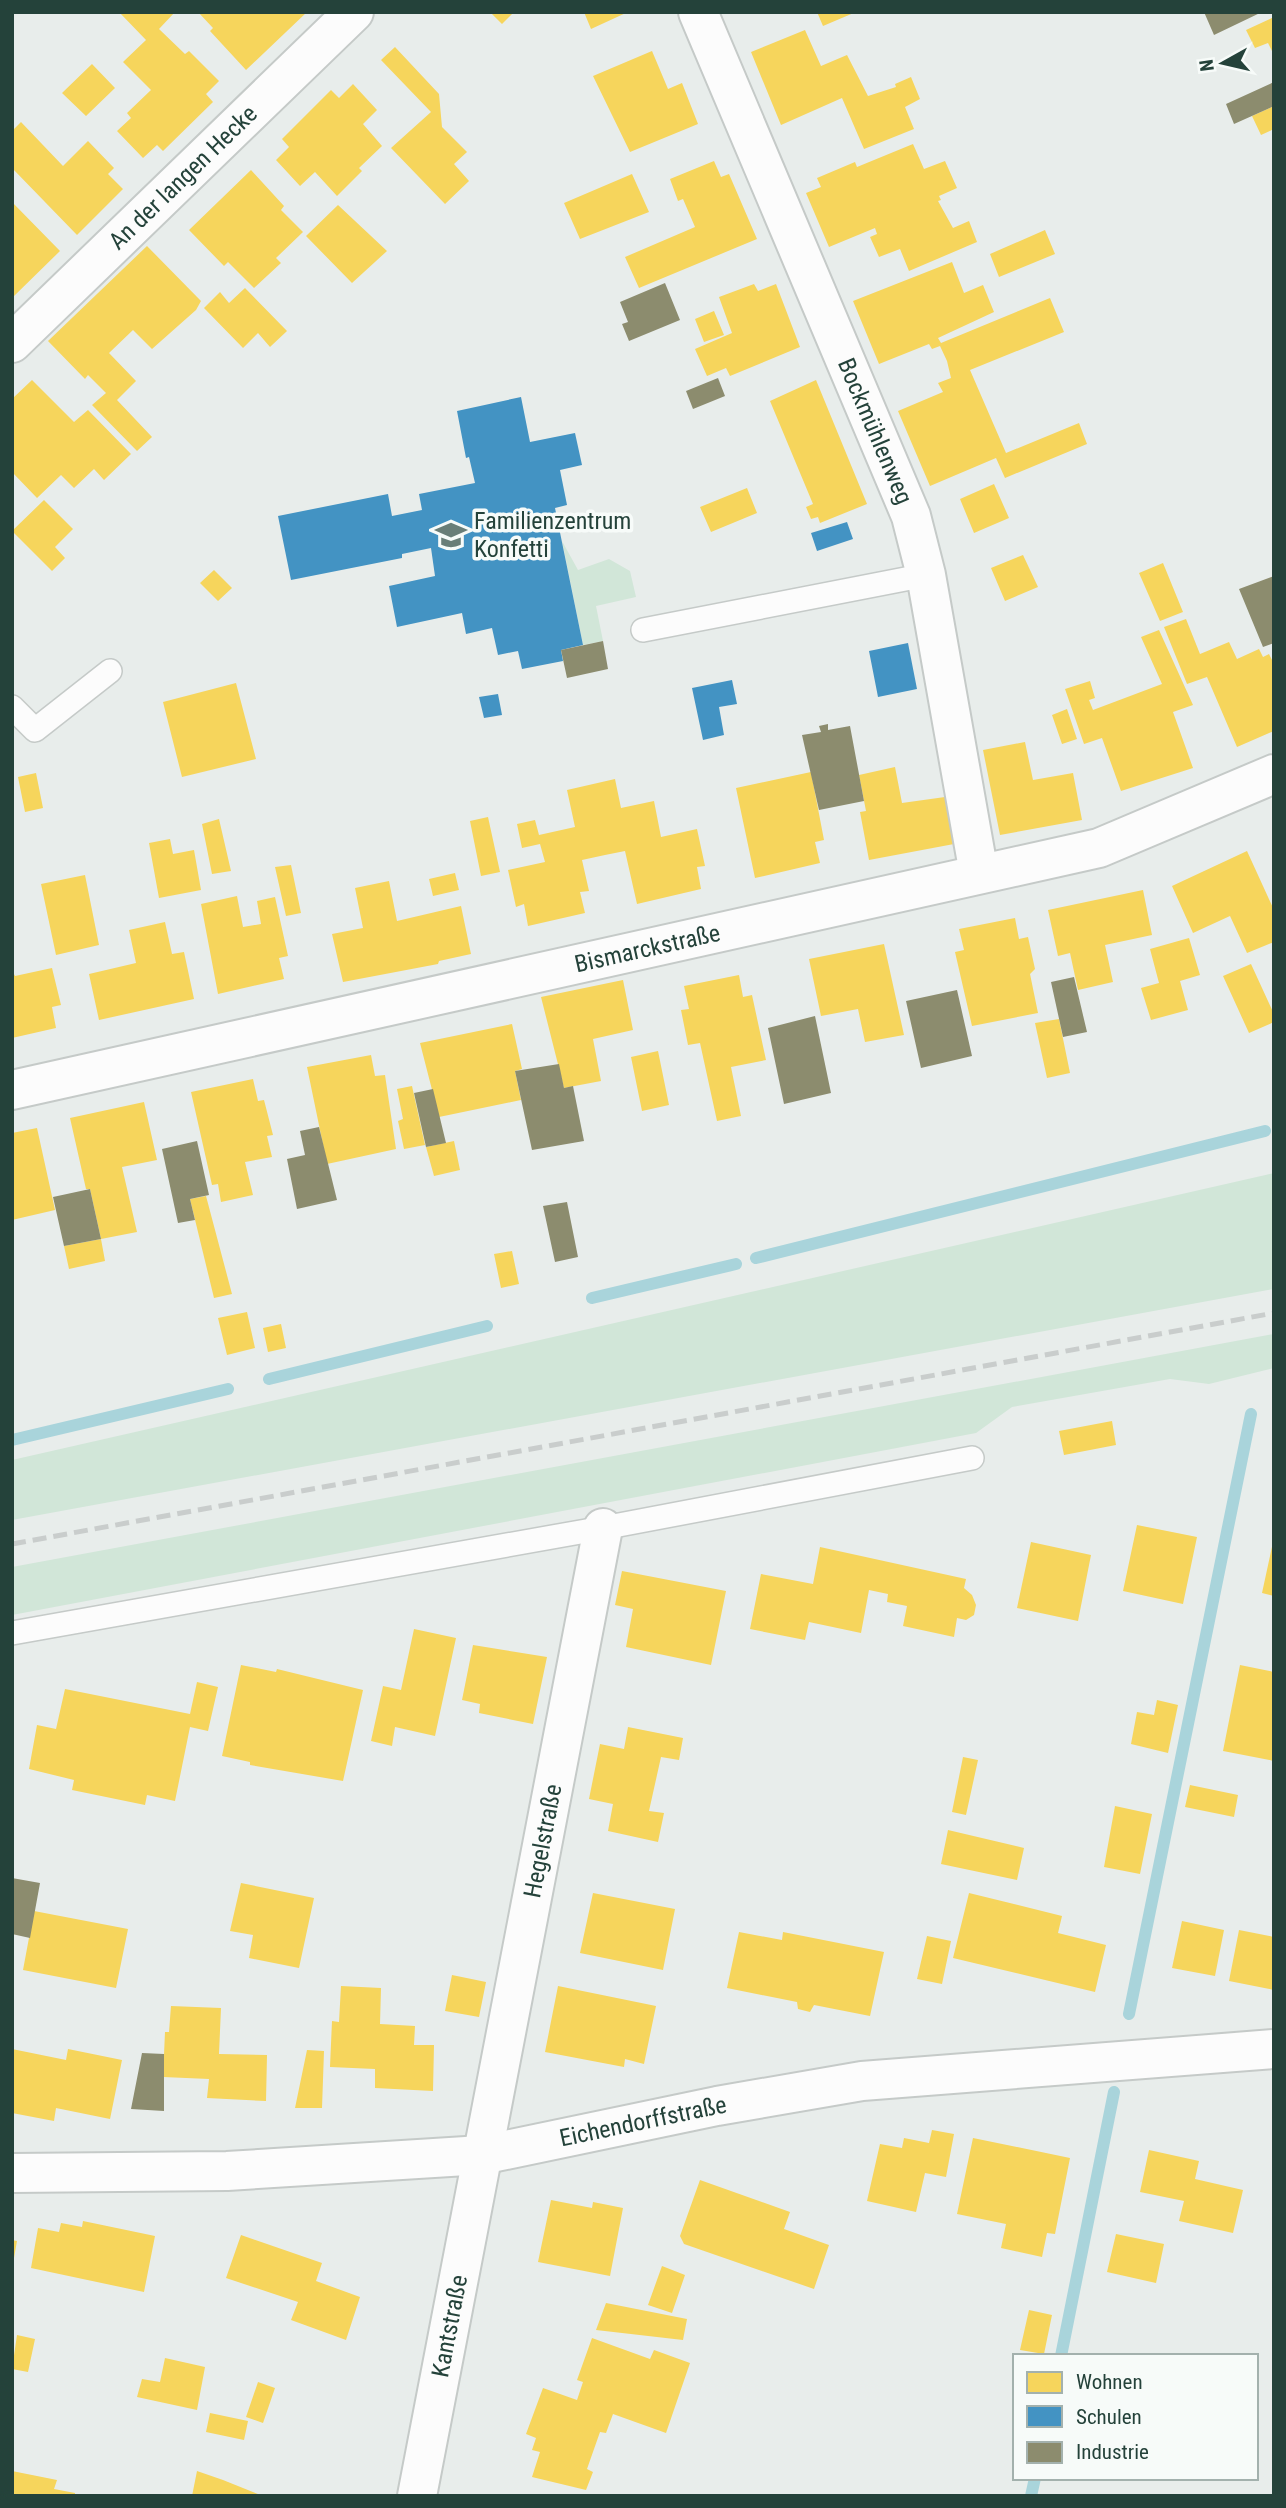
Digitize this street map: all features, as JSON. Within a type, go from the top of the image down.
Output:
[{"type":"street","name":"An der langen Hecke","points":[[12,343],[354,12]]},
{"type":"street","name":"Bockmühlenweg","points":[[698,12],[911,516],[926,575],[979,874]]},
{"type":"street","name":"Bismarckstraße","points":[[12,1090],[1099,848],[1274,774]]},
{"type":"street","name":"Hegelstraße","points":[[482,2155],[603,1528]]},
{"type":"street","name":"Eichendorffstraße","points":[[12,2173],[227,2171],[482,2155],[717,2106],[862,2081],[1274,2049]]},
{"type":"street","name":"Kantstraße","points":[[417,2496],[482,2155]]},
{"type":"lane","points":[[643,630],[926,575]]},
{"type":"lane","points":[[12,706],[35,730],[110,671]]},
{"type":"lane","points":[[12,1633],[603,1528],[972,1458]]},
{"type":"green space","points":[[562,541],[578,570],[609,559],[630,571],[636,597],[596,606],[603,641],[583,645]]},
{"type":"green space","points":[[1274,1173],[1274,1289],[12,1520],[12,1460]]},
{"type":"green space","points":[[1274,1334],[1274,1368],[1209,1384],[1170,1379],[1012,1407],[976,1433],[12,1615],[12,1567]]},
{"type":"building: Wohnen","points":[[119,12],[175,12],[159,29],[185,54],[189,51],[219,81],[206,94],[213,102],[163,151],[157,145],[143,158],[117,131],[131,118],[127,113],[151,90],[123,62],[146,40]]},
{"type":"building: Wohnen","points":[[198,12],[307,12],[246,70],[210,31],[213,28]]},
{"type":"building: Wohnen","points":[[490,12],[514,12],[502,24]]},
{"type":"building: Wohnen","points":[[584,12],[628,12],[591,29]]},
{"type":"building: Wohnen","points":[[817,12],[856,12],[823,26]]},
{"type":"building: Wohnen","points":[[1274,17],[1274,55],[1268,43],[1255,48],[1246,30]]},
{"type":"building: Wohnen","points":[[805,30],[821,66],[847,55],[868,96],[896,87],[895,84],[911,77],[920,99],[905,107],[914,129],[864,149],[842,98],[781,125],[751,52]]},
{"type":"building: Wohnen","points":[[395,47],[439,94],[442,127],[467,152],[454,164],[469,181],[445,204],[391,148],[431,112],[381,60]]},
{"type":"building: Wohnen","points":[[652,51],[668,89],[682,83],[698,124],[630,152],[593,76]]},
{"type":"building: Wohnen","points":[[92,64],[115,88],[86,116],[62,93]]},
{"type":"building: Wohnen","points":[[353,84],[377,110],[363,124],[382,146],[359,168],[362,171],[337,196],[315,172],[300,186],[276,160],[289,147],[282,139],[331,90],[339,98]]},
{"type":"building: Wohnen","points":[[1274,106],[1274,129],[1261,135],[1252,116]]},
{"type":"building: Wohnen","points":[[21,122],[63,166],[88,141],[114,168],[108,174],[123,189],[77,235],[12,168],[12,131]]},
{"type":"building: Wohnen","points":[[913,144],[924,169],[945,161],[957,188],[939,196],[941,200],[938,201],[953,228],[969,221],[977,242],[909,271],[900,249],[879,257],[870,237],[877,234],[875,228],[829,247],[806,193],[821,187],[817,178],[855,162],[857,167]]},
{"type":"building: Wohnen","points":[[714,161],[721,177],[729,174],[757,239],[639,288],[625,257],[695,227],[683,199],[678,201],[670,179]]},
{"type":"building: Wohnen","points":[[251,170],[284,206],[281,210],[303,232],[276,258],[281,263],[254,288],[228,262],[224,266],[189,230]]},
{"type":"building: Wohnen","points":[[632,174],[649,212],[580,239],[564,203]]},
{"type":"building: Wohnen","points":[[12,202],[60,251],[12,298]]},
{"type":"building: Wohnen","points":[[338,205],[387,251],[352,283],[306,236]]},
{"type":"building: Wohnen","points":[[1045,230],[1055,254],[999,277],[990,254]]},
{"type":"building: Wohnen","points":[[147,246],[201,301],[196,310],[152,349],[133,330],[109,353],[136,381],[117,400],[152,437],[137,451],[92,405],[106,393],[88,375],[85,379],[48,341]]},
{"type":"building: Wohnen","points":[[952,262],[964,293],[983,285],[994,312],[938,338],[941,343],[1050,298],[1064,332],[970,370],[1006,453],[1079,423],[1087,444],[1005,478],[996,458],[930,486],[898,411],[943,392],[938,383],[951,378],[947,361],[940,346],[932,349],[929,344],[879,364],[853,301]]},
{"type":"building: Wohnen","points":[[754,284],[758,291],[776,284],[800,347],[730,376],[726,368],[707,376],[695,349],[732,333],[719,297]]},
{"type":"building: Wohnen","points":[[245,288],[287,331],[270,347],[258,333],[243,348],[204,308],[220,292],[229,303]]},
{"type":"building: Wohnen","points":[[714,311],[724,335],[704,342],[695,319]]},
{"type":"building: Wohnen","points":[[32,380],[74,422],[88,410],[131,454],[104,480],[94,469],[74,488],[61,475],[37,498],[12,472],[12,399]]},
{"type":"building: Wohnen","points":[[816,380],[867,504],[820,523],[818,517],[811,519],[806,507],[813,504],[770,401]]},
{"type":"building: Wohnen","points":[[994,484],[1009,518],[974,533],[960,499]]},
{"type":"building: Wohnen","points":[[747,488],[757,513],[711,532],[700,507]]},
{"type":"building: Wohnen","points":[[44,500],[73,529],[55,547],[65,558],[52,571],[12,531]]},
{"type":"building: Wohnen","points":[[1023,555],[1038,587],[1005,601],[991,568]]},
{"type":"building: Wohnen","points":[[1163,563],[1183,612],[1160,621],[1139,573]]},
{"type":"building: Wohnen","points":[[214,570],[232,588],[218,601],[200,583]]},
{"type":"building: Wohnen","points":[[1186,619],[1200,654],[1229,642],[1237,659],[1259,649],[1263,657],[1269,654],[1274,664],[1274,731],[1237,747],[1207,677],[1187,684],[1164,627]]},
{"type":"building: Wohnen","points":[[1159,630],[1193,705],[1173,712],[1193,768],[1121,791],[1102,738],[1084,744],[1065,689],[1090,681],[1095,698],[1089,700],[1093,710],[1162,684],[1141,637]]},
{"type":"building: Wohnen","points":[[236,683],[256,759],[182,777],[163,702]]},
{"type":"building: Wohnen","points":[[1067,709],[1077,739],[1062,744],[1052,715]]},
{"type":"building: Wohnen","points":[[1025,742],[1033,780],[1073,773],[1082,820],[1000,835],[983,750]]},
{"type":"building: Wohnen","points":[[895,767],[902,803],[945,797],[954,844],[869,860],[860,812],[866,811],[859,775]]},
{"type":"building: Wohnen","points":[[811,772],[824,840],[815,842],[820,863],[755,878],[736,788]]},
{"type":"building: Wohnen","points":[[36,773],[43,808],[25,812],[18,777]]},
{"type":"building: Wohnen","points":[[615,779],[621,808],[654,801],[661,837],[697,829],[705,866],[697,867],[701,889],[637,904],[625,851],[605,855],[582,860],[589,891],[580,892],[585,913],[528,926],[524,904],[516,907],[508,870],[545,862],[540,844],[522,848],[517,824],[535,820],[539,835],[575,827],[567,790]]},
{"type":"building: Wohnen","points":[[488,817],[500,872],[481,876],[470,821]]},
{"type":"building: Wohnen","points":[[219,819],[231,871],[212,874],[202,824]]},
{"type":"building: Wohnen","points":[[170,839],[173,854],[194,850],[201,890],[159,898],[149,843]]},
{"type":"building: Wohnen","points":[[1247,851],[1274,910],[1274,942],[1247,953],[1230,916],[1193,933],[1172,886]]},
{"type":"building: Wohnen","points":[[291,865],[301,913],[286,916],[275,867]]},
{"type":"building: Wohnen","points":[[455,873],[459,890],[433,896],[429,879]]},
{"type":"building: Wohnen","points":[[85,875],[99,945],[56,955],[41,884]]},
{"type":"building: Wohnen","points":[[389,881],[397,921],[461,906],[471,954],[439,961],[438,964],[343,982],[332,934],[363,928],[355,888]]},
{"type":"building: Wohnen","points":[[1143,890],[1152,935],[1105,945],[1113,982],[1078,990],[1070,953],[1058,956],[1048,910]]},
{"type":"building: Wohnen","points":[[237,896],[243,927],[261,924],[257,901],[275,897],[288,956],[279,958],[284,979],[218,994],[201,904]]},
{"type":"building: Wohnen","points":[[1015,918],[1019,939],[1028,937],[1035,969],[1030,974],[1038,1013],[972,1026],[955,952],[964,950],[959,929]]},
{"type":"building: Wohnen","points":[[165,922],[172,954],[184,952],[194,999],[99,1020],[89,974],[136,963],[129,930]]},
{"type":"building: Wohnen","points":[[1189,938],[1200,975],[1180,981],[1188,1010],[1151,1020],[1141,988],[1159,983],[1150,949]]},
{"type":"building: Wohnen","points":[[884,944],[904,1035],[865,1042],[858,1009],[821,1016],[809,959]]},
{"type":"building: Wohnen","points":[[1251,964],[1274,1014],[1274,1022],[1249,1033],[1223,976]]},
{"type":"building: Wohnen","points":[[52,968],[61,1005],[52,1007],[56,1028],[12,1038],[12,970],[15,976]]},
{"type":"building: Wohnen","points":[[739,975],[743,997],[752,995],[766,1060],[731,1067],[741,1116],[717,1121],[700,1043],[688,1045],[681,1010],[689,1009],[684,986]]},
{"type":"building: Wohnen","points":[[623,980],[633,1030],[593,1039],[601,1081],[564,1088],[541,997]]},
{"type":"building: Wohnen","points":[[1059,1019],[1070,1073],[1047,1078],[1035,1023]]},
{"type":"building: Wohnen","points":[[512,1024],[522,1069],[515,1071],[521,1100],[439,1117],[420,1043]]},
{"type":"building: Wohnen","points":[[658,1051],[669,1105],[642,1111],[631,1057]]},
{"type":"building: Wohnen","points":[[371,1055],[375,1076],[385,1075],[396,1149],[327,1164],[307,1067]]},
{"type":"building: Wohnen","points":[[253,1079],[258,1101],[264,1100],[273,1135],[267,1136],[272,1157],[245,1162],[253,1195],[221,1202],[218,1184],[212,1185],[191,1092]]},
{"type":"building: Wohnen","points":[[412,1086],[425,1145],[404,1149],[398,1121],[403,1119],[397,1089]]},
{"type":"building: Wohnen","points":[[144,1102],[157,1160],[122,1167],[137,1232],[101,1239],[90,1189],[86,1189],[70,1118]]},
{"type":"building: Wohnen","points":[[37,1128],[55,1210],[12,1220],[12,1133]]},
{"type":"building: Wohnen","points":[[454,1141],[460,1170],[434,1176],[426,1147]]},
{"type":"building: Wohnen","points":[[206,1196],[232,1294],[214,1298],[190,1199]]},
{"type":"building: Wohnen","points":[[101,1239],[105,1261],[69,1269],[64,1246]]},
{"type":"building: Wohnen","points":[[512,1251],[519,1284],[501,1288],[494,1254]]},
{"type":"building: Wohnen","points":[[247,1312],[255,1348],[227,1355],[218,1318]]},
{"type":"building: Wohnen","points":[[281,1324],[286,1348],[268,1352],[263,1328]]},
{"type":"building: Wohnen","points":[[1112,1421],[1116,1445],[1064,1455],[1059,1431]]},
{"type":"building: Wohnen","points":[[1137,1525],[1197,1537],[1183,1604],[1123,1591]]},
{"type":"building: Wohnen","points":[[1031,1542],[1091,1555],[1078,1621],[1017,1608]]},
{"type":"building: Wohnen","points":[[1274,1543],[1274,1596],[1262,1593]]},
{"type":"building: Wohnen","points":[[820,1547],[966,1579],[964,1588],[972,1595],[976,1605],[974,1615],[966,1620],[957,1618],[954,1637],[903,1626],[907,1606],[887,1602],[888,1594],[869,1590],[861,1633],[809,1622],[805,1640],[750,1629],[761,1574],[813,1584]]},
{"type":"building: Wohnen","points":[[622,1571],[726,1591],[711,1665],[626,1647],[633,1609],[615,1605]]},
{"type":"building: Wohnen","points":[[414,1629],[456,1638],[435,1736],[395,1727],[392,1746],[371,1741],[383,1686],[401,1690]]},
{"type":"building: Wohnen","points":[[473,1645],[547,1657],[533,1724],[479,1713],[480,1704],[462,1700]]},
{"type":"building: Wohnen","points":[[241,1665],[276,1672],[277,1669],[363,1690],[343,1781],[250,1765],[250,1762],[222,1756]]},
{"type":"building: Wohnen","points":[[1240,1665],[1274,1672],[1274,1761],[1223,1751]]},
{"type":"building: Wohnen","points":[[197,1682],[218,1687],[208,1731],[190,1727],[175,1801],[147,1795],[145,1805],[72,1790],[74,1780],[29,1769],[37,1725],[56,1729],[65,1689],[190,1714]]},
{"type":"building: Wohnen","points":[[1157,1700],[1178,1705],[1168,1753],[1131,1744],[1137,1712],[1154,1715]]},
{"type":"building: Wohnen","points":[[628,1727],[683,1738],[679,1760],[661,1757],[649,1811],[664,1813],[658,1842],[608,1831],[613,1804],[589,1799],[600,1744],[624,1749]]},
{"type":"building: Wohnen","points":[[963,1757],[978,1760],[966,1815],[952,1812]]},
{"type":"building: Wohnen","points":[[1190,1785],[1238,1795],[1234,1817],[1185,1807]]},
{"type":"building: Wohnen","points":[[1115,1806],[1152,1814],[1140,1874],[1104,1867]]},
{"type":"building: Wohnen","points":[[948,1830],[1024,1848],[1017,1880],[941,1864]]},
{"type":"building: Wohnen","points":[[241,1883],[314,1898],[299,1968],[249,1958],[253,1935],[230,1931]]},
{"type":"building: Wohnen","points":[[593,1893],[675,1909],[663,1970],[580,1953]]},
{"type":"building: Wohnen","points":[[969,1893],[1062,1916],[1058,1933],[1106,1945],[1095,1992],[953,1958]]},
{"type":"building: Wohnen","points":[[34,1911],[128,1929],[116,1988],[23,1970]]},
{"type":"building: Wohnen","points":[[1182,1921],[1224,1930],[1215,1976],[1172,1968]]},
{"type":"building: Wohnen","points":[[1239,1930],[1274,1937],[1274,1990],[1229,1981]]},
{"type":"building: Wohnen","points":[[739,1932],[782,1940],[783,1932],[884,1952],[870,2016],[814,2005],[810,2012],[798,2009],[797,2002],[727,1988]]},
{"type":"building: Wohnen","points":[[927,1936],[951,1941],[942,1984],[917,1979]]},
{"type":"building: Wohnen","points":[[452,1975],[486,1982],[479,2017],[445,2011]]},
{"type":"building: Wohnen","points":[[341,1986],[381,1988],[380,2024],[415,2026],[414,2045],[434,2045],[433,2091],[375,2088],[375,2069],[330,2067],[332,2021],[339,2022]]},
{"type":"building: Wohnen","points":[[558,1986],[656,2006],[644,2064],[625,2059],[624,2067],[545,2052]]},
{"type":"building: Wohnen","points":[[171,2006],[221,2008],[219,2054],[267,2055],[266,2101],[207,2098],[209,2079],[163,2077],[165,2032],[169,2032]]},
{"type":"building: Wohnen","points":[[12,2049],[66,2060],[68,2049],[122,2060],[110,2119],[56,2108],[54,2121],[12,2113]]},
{"type":"building: Wohnen","points":[[307,2050],[324,2051],[322,2108],[295,2108]]},
{"type":"building: Wohnen","points":[[932,2130],[954,2134],[946,2177],[925,2173],[916,2212],[867,2201],[880,2144],[902,2148],[904,2138],[929,2143]]},
{"type":"building: Wohnen","points":[[973,2138],[1070,2158],[1055,2234],[1047,2233],[1042,2257],[1001,2248],[1006,2224],[957,2214]]},
{"type":"building: Wohnen","points":[[1149,2150],[1199,2161],[1195,2179],[1243,2190],[1233,2233],[1179,2221],[1184,2201],[1140,2192]]},
{"type":"building: Wohnen","points":[[700,2180],[790,2212],[784,2229],[829,2245],[814,2289],[684,2244],[680,2236]]},
{"type":"building: Wohnen","points":[[551,2200],[592,2208],[593,2202],[623,2208],[610,2276],[538,2262]]},
{"type":"building: Wohnen","points":[[83,2221],[155,2236],[144,2292],[31,2268],[38,2228],[59,2232],[61,2223],[82,2227]]},
{"type":"building: Wohnen","points":[[1116,2234],[1164,2244],[1156,2283],[1107,2272]]},
{"type":"building: Wohnen","points":[[241,2235],[322,2263],[316,2281],[360,2297],[346,2340],[291,2320],[298,2302],[226,2278]]},
{"type":"building: Wohnen","points":[[12,2240],[17,2241],[14,2258],[12,2258]]},
{"type":"building: Wohnen","points":[[662,2266],[685,2275],[672,2313],[648,2305]]},
{"type":"building: Wohnen","points":[[606,2303],[687,2319],[683,2340],[596,2330]]},
{"type":"building: Wohnen","points":[[1029,2310],[1052,2315],[1044,2354],[1020,2350]]},
{"type":"building: Wohnen","points":[[17,2335],[35,2339],[28,2372],[12,2369]]},
{"type":"building: Wohnen","points":[[592,2338],[650,2359],[654,2350],[690,2363],[666,2433],[613,2414],[606,2433],[600,2432],[587,2469],[593,2472],[586,2490],[532,2477],[540,2452],[532,2450],[536,2438],[526,2434],[543,2388],[577,2400],[583,2382],[577,2380]]},
{"type":"building: Wohnen","points":[[165,2358],[205,2367],[197,2410],[137,2397],[142,2379],[160,2382]]},
{"type":"building: Wohnen","points":[[258,2382],[275,2388],[263,2423],[246,2417]]},
{"type":"building: Wohnen","points":[[210,2413],[248,2421],[244,2440],[206,2432]]},
{"type":"building: Wohnen","points":[[12,2471],[57,2480],[54,2489],[75,2493],[75,2496],[12,2496]]},
{"type":"building: Wohnen","points":[[197,2471],[223,2480],[263,2496],[192,2496]]},
{"type":"building: Schulen","points":[[521,397],[530,442],[575,433],[582,465],[560,470],[567,505],[555,508],[583,645],[561,650],[563,661],[522,669],[518,651],[498,655],[492,628],[466,634],[462,613],[397,627],[389,586],[435,576],[431,548],[402,554],[402,558],[291,580],[278,516],[388,494],[392,516],[422,510],[419,494],[475,483],[469,457],[466,458],[457,411]]},
{"type":"building: Schulen","points":[[847,522],[853,539],[817,551],[811,533]]},
{"type":"building: Schulen","points":[[908,643],[917,689],[878,697],[869,651]]},
{"type":"building: Schulen","points":[[732,680],[737,704],[719,707],[724,735],[703,740],[692,688]]},
{"type":"building: Schulen","points":[[498,694],[502,715],[484,718],[479,697]]},
{"type":"building: Industrie","points":[[1204,12],[1262,12],[1214,35]]},
{"type":"building: Industrie","points":[[1274,82],[1274,106],[1234,124],[1226,104]]},
{"type":"building: Industrie","points":[[665,283],[680,320],[629,341],[622,324],[628,322],[620,302]]},
{"type":"building: Industrie","points":[[718,378],[725,396],[693,409],[686,391]]},
{"type":"building: Industrie","points":[[1274,576],[1274,643],[1263,647],[1239,589]]},
{"type":"building: Industrie","points":[[603,641],[608,669],[567,678],[561,650]]},
{"type":"building: Industrie","points":[[828,724],[828,730],[850,726],[864,801],[819,810],[802,735],[821,732],[819,726]]},
{"type":"building: Industrie","points":[[1074,977],[1087,1032],[1063,1037],[1051,982]]},
{"type":"building: Industrie","points":[[957,990],[972,1056],[921,1068],[906,1001]]},
{"type":"building: Industrie","points":[[815,1016],[831,1093],[784,1104],[768,1028]]},
{"type":"building: Industrie","points":[[559,1064],[564,1088],[573,1086],[584,1141],[532,1150],[515,1071]]},
{"type":"building: Industrie","points":[[433,1089],[446,1143],[426,1147],[414,1093]]},
{"type":"building: Industrie","points":[[319,1127],[337,1200],[297,1209],[287,1159],[305,1155],[300,1131]]},
{"type":"building: Industrie","points":[[197,1141],[209,1195],[190,1199],[195,1220],[178,1223],[162,1149]]},
{"type":"building: Industrie","points":[[90,1189],[101,1239],[64,1246],[53,1197]]},
{"type":"building: Industrie","points":[[567,1202],[578,1257],[555,1262],[543,1206]]},
{"type":"building: Industrie","points":[[12,1878],[40,1883],[30,1938],[12,1934]]},
{"type":"building: Industrie","points":[[142,2053],[164,2054],[164,2111],[131,2109]]},
{"type":"waterway","points":[[756,1258],[1265,1131]]},
{"type":"waterway","points":[[592,1298],[736,1264]]},
{"type":"waterway","points":[[269,1379],[487,1326]]},
{"type":"waterway","points":[[12,1440],[228,1389]]},
{"type":"waterway","points":[[1129,2014],[1251,1414]]},
{"type":"waterway","points":[[1061,2354],[1114,2092]]},
{"type":"waterway","points":[[1031,2496],[1035,2480]]},
{"type":"railway","points":[[12,1544],[1274,1313]]},
{"type":"place","name":"Familienzentrum Konfetti","points":[[451,535]]}]
